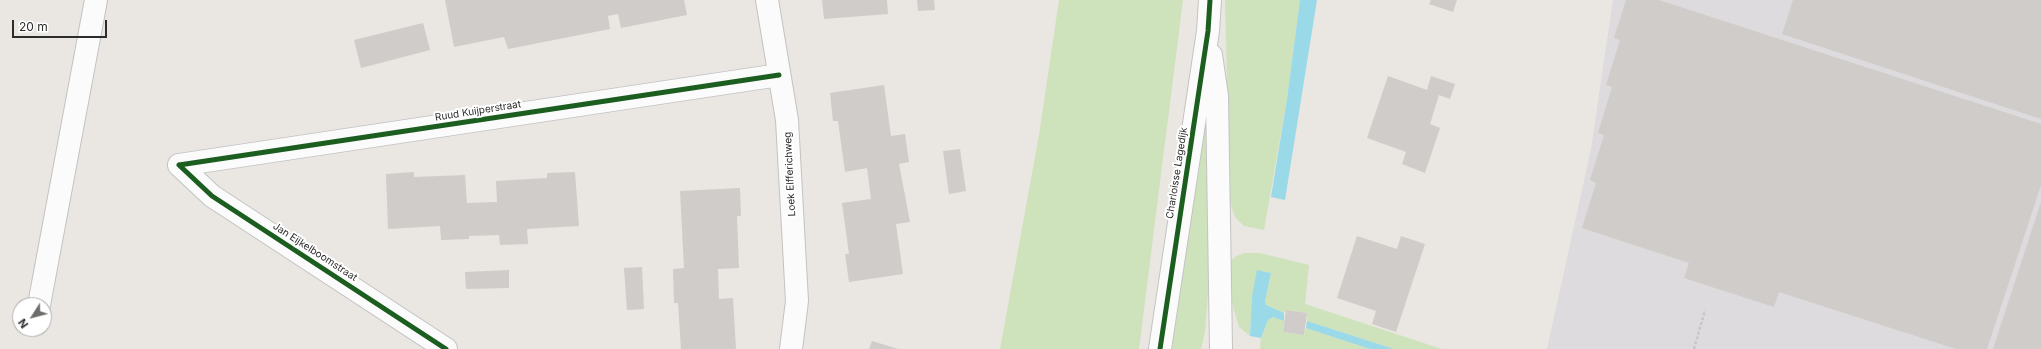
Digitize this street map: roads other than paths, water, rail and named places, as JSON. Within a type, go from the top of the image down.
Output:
[{"type":"street","points":[[40,297],[96,0]]},
{"type":"street","name":"Loek Elfferichweg","points":[[767,0],[787,120],[797,301],[791,349]]},
{"type":"street","name":"Charloisse Lagedijk","points":[[1160,349],[1208,31],[1210,0]]},
{"type":"street","name":"Charloisse Lagedijk","points":[[1208,31],[1217,96],[1221,349]]},
{"type":"street","name":"Ruud Kuijperstraat","points":[[179,165],[780,75]]},
{"type":"street","name":"Jan Eijkelboomstraat","points":[[179,165],[212,196],[446,349]]},
{"type":"water","points":[[1300,0],[1317,0],[1285,200],[1271,197],[1287,99]]},
{"type":"water","points":[[1257,270],[1271,273],[1265,301],[1266,305],[1284,313],[1284,321],[1273,317],[1268,320],[1261,338],[1250,336],[1252,296]]},
{"type":"water","points":[[1307,321],[1394,349],[1370,349],[1306,328]]}]
